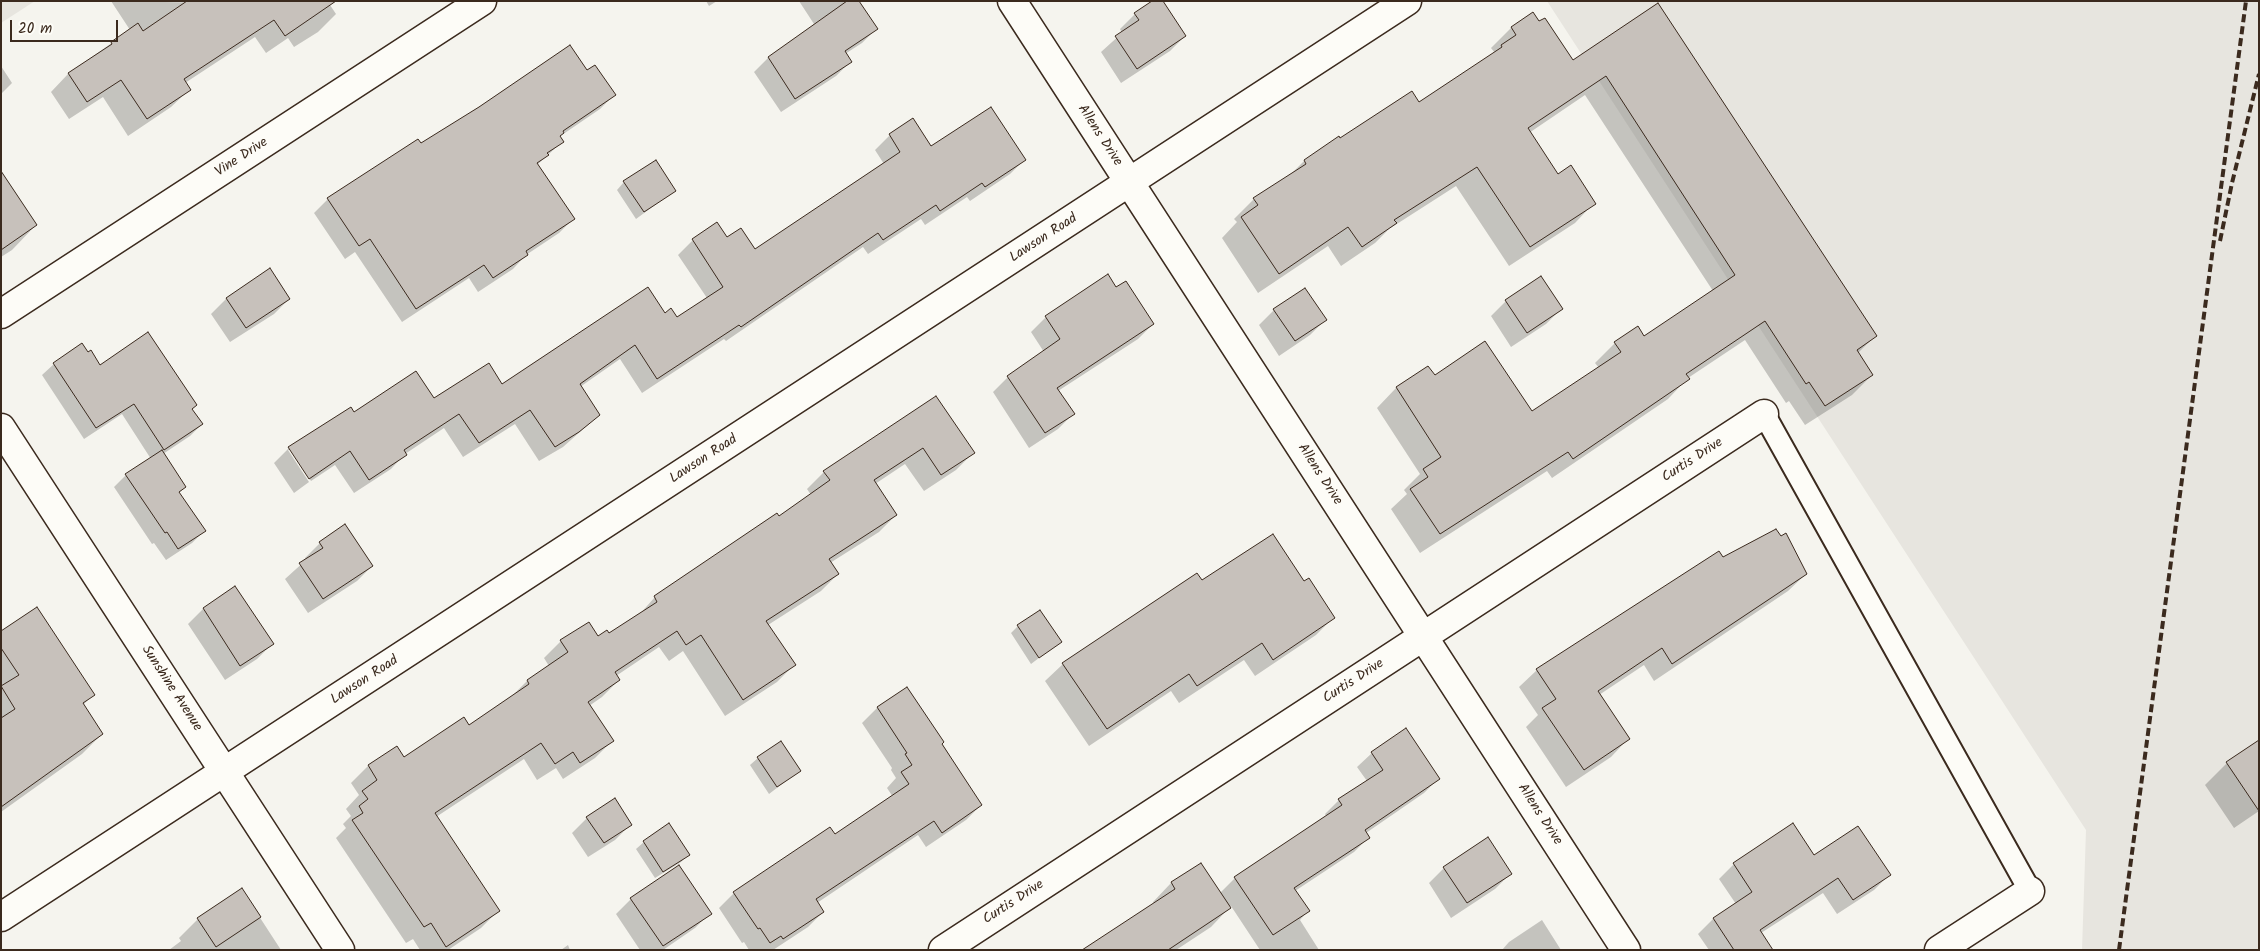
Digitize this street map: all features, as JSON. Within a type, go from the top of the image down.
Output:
[{"type":"street","name":"Vine Drive","points":[[1,314],[482,1]]},
{"type":"street","name":"Allens Drive","points":[[1012,1],[1626,950]]},
{"type":"street","name":"Lawson Road","points":[[1,917],[1407,1]]},
{"type":"street","name":"Curtis Drive","points":[[943,950],[1764,414]]},
{"type":"street","name":"Sunshine Avenue","points":[[1,428],[340,950]]},
{"type":"street","points":[[1939,950],[2030,891]]},
{"type":"lane","points":[[1764,414],[2030,891]]},
{"type":"shaded area","points":[[1,1],[35,1],[1,23]]},
{"type":"shaded area","points":[[1547,1],[2259,1],[2259,950],[2082,950],[2086,830]]},
{"type":"building","points":[[187,1],[336,1],[285,36],[274,20],[184,79],[191,90],[147,119],[121,80],[87,102],[68,73],[112,44],[111,42],[138,23],[143,31]]},
{"type":"building","points":[[847,1],[859,1],[878,29],[845,51],[852,62],[795,99],[768,57]]},
{"type":"building","points":[[1152,1],[1163,1],[1186,36],[1137,69],[1115,36],[1139,20],[1134,13]]},
{"type":"building","points":[[1658,3],[1877,336],[1857,350],[1873,375],[1825,406],[1809,382],[1806,384],[1765,321],[1686,374],[1690,379],[1573,459],[1568,452],[1440,534],[1410,489],[1428,477],[1423,469],[1441,457],[1396,387],[1428,366],[1435,375],[1485,341],[1532,411],[1621,352],[1614,342],[1638,326],[1644,336],[1735,275],[1606,76],[1528,128],[1558,174],[1571,165],[1596,204],[1530,247],[1477,167],[1394,220],[1397,223],[1362,247],[1348,227],[1279,274],[1241,217],[1258,205],[1253,198],[1306,164],[1304,160],[1339,136],[1340,138],[1412,91],[1419,102],[1502,47],[1501,45],[1516,35],[1511,27],[1533,12],[1539,21],[1545,18],[1573,60]]},
{"type":"building","points":[[570,45],[587,70],[595,65],[616,95],[563,131],[564,133],[560,136],[564,142],[547,153],[549,155],[537,163],[575,219],[526,251],[528,255],[493,278],[484,265],[416,309],[370,239],[359,246],[327,198],[418,139],[421,143],[479,107]]},
{"type":"building","points":[[991,107],[1026,160],[985,187],[982,183],[940,211],[936,205],[883,240],[878,233],[741,327],[739,325],[657,379],[635,345],[580,384],[600,415],[579,432],[555,447],[530,410],[479,443],[459,414],[404,450],[407,455],[369,480],[350,451],[309,479],[288,447],[351,407],[354,412],[416,371],[434,398],[489,363],[502,384],[648,287],[665,313],[671,308],[677,317],[723,287],[692,239],[717,222],[727,237],[741,228],[755,249],[900,152],[889,134],[913,118],[931,146]]},
{"type":"building","points":[[656,160],[676,191],[644,212],[623,181]]},
{"type":"building","points":[[1,171],[37,225],[1,250]]},
{"type":"building","points":[[270,268],[290,299],[246,328],[226,298]]},
{"type":"building","points":[[1108,274],[1116,287],[1126,281],[1154,324],[1057,388],[1075,414],[1045,433],[1007,376],[1060,339],[1045,316]]},
{"type":"building","points":[[1541,276],[1563,309],[1527,333],[1505,300]]},
{"type":"building","points":[[1305,288],[1327,320],[1295,341],[1273,309]]},
{"type":"building","points":[[148,332],[197,405],[192,409],[203,424],[164,450],[134,404],[96,428],[53,363],[82,343],[88,352],[91,350],[100,365]]},
{"type":"building","points":[[936,396],[975,453],[941,475],[923,448],[874,480],[897,515],[829,559],[839,574],[766,621],[796,665],[743,700],[701,635],[686,645],[677,631],[615,672],[620,680],[588,702],[614,741],[580,763],[573,752],[555,764],[541,743],[435,813],[500,911],[446,947],[431,923],[424,927],[352,820],[363,813],[359,806],[368,799],[362,791],[377,780],[368,765],[397,746],[404,757],[464,717],[469,725],[529,684],[527,680],[568,652],[560,640],[589,622],[598,636],[607,630],[609,633],[657,602],[654,596],[777,513],[779,516],[830,480],[823,471]]},
{"type":"building","points":[[162,450],[186,487],[179,492],[206,531],[178,549],[125,474]]},
{"type":"building","points":[[345,524],[373,566],[323,599],[299,563],[323,548],[319,542]]},
{"type":"building","points":[[1776,529],[1781,536],[1786,533],[1807,574],[1672,664],[1662,648],[1598,691],[1630,739],[1584,770],[1542,708],[1556,699],[1536,669],[1719,551],[1723,557]]},
{"type":"building","points":[[1273,534],[1304,581],[1309,578],[1335,618],[1273,660],[1262,643],[1197,686],[1189,674],[1107,729],[1062,663],[1197,573],[1202,580]]},
{"type":"building","points":[[235,586],[274,644],[240,666],[203,608]]},
{"type":"building","points":[[37,607],[95,695],[83,703],[103,734],[1,807],[1,718],[15,709],[1,686],[19,675],[1,648],[1,631]]},
{"type":"building","points":[[1040,610],[1062,642],[1039,658],[1017,625]]},
{"type":"building","points":[[907,687],[944,742],[942,744],[982,805],[942,833],[934,821],[816,899],[824,912],[783,939],[781,936],[770,943],[733,892],[830,827],[835,834],[909,784],[901,772],[912,765],[905,754],[907,753],[877,707]]},
{"type":"building","points":[[1406,728],[1440,779],[1365,830],[1370,838],[1294,888],[1310,911],[1273,935],[1234,877],[1342,805],[1338,799],[1383,770],[1371,752]]},
{"type":"building","points":[[2259,740],[2259,811],[2226,762]]},
{"type":"building","points":[[781,741],[801,771],[777,787],[757,757]]},
{"type":"building","points":[[615,798],[632,825],[604,843],[586,817]]},
{"type":"building","points":[[669,823],[690,855],[663,872],[643,841]]},
{"type":"building","points":[[1793,823],[1814,855],[1858,826],[1891,875],[1853,900],[1838,878],[1760,930],[1773,950],[1734,950],[1713,918],[1752,892],[1733,863]]},
{"type":"building","points":[[1488,837],[1512,874],[1467,903],[1443,867]]},
{"type":"building","points":[[1201,863],[1231,908],[1168,950],[1082,950],[1175,889],[1171,882]]},
{"type":"building","points":[[679,865],[712,914],[663,946],[630,898]]},
{"type":"building","points":[[242,888],[261,917],[216,947],[197,918]]},
{"type":"railway","points":[[2119,950],[2246,1]]},
{"type":"railway","points":[[2220,241],[2232,183],[2259,74]]}]
